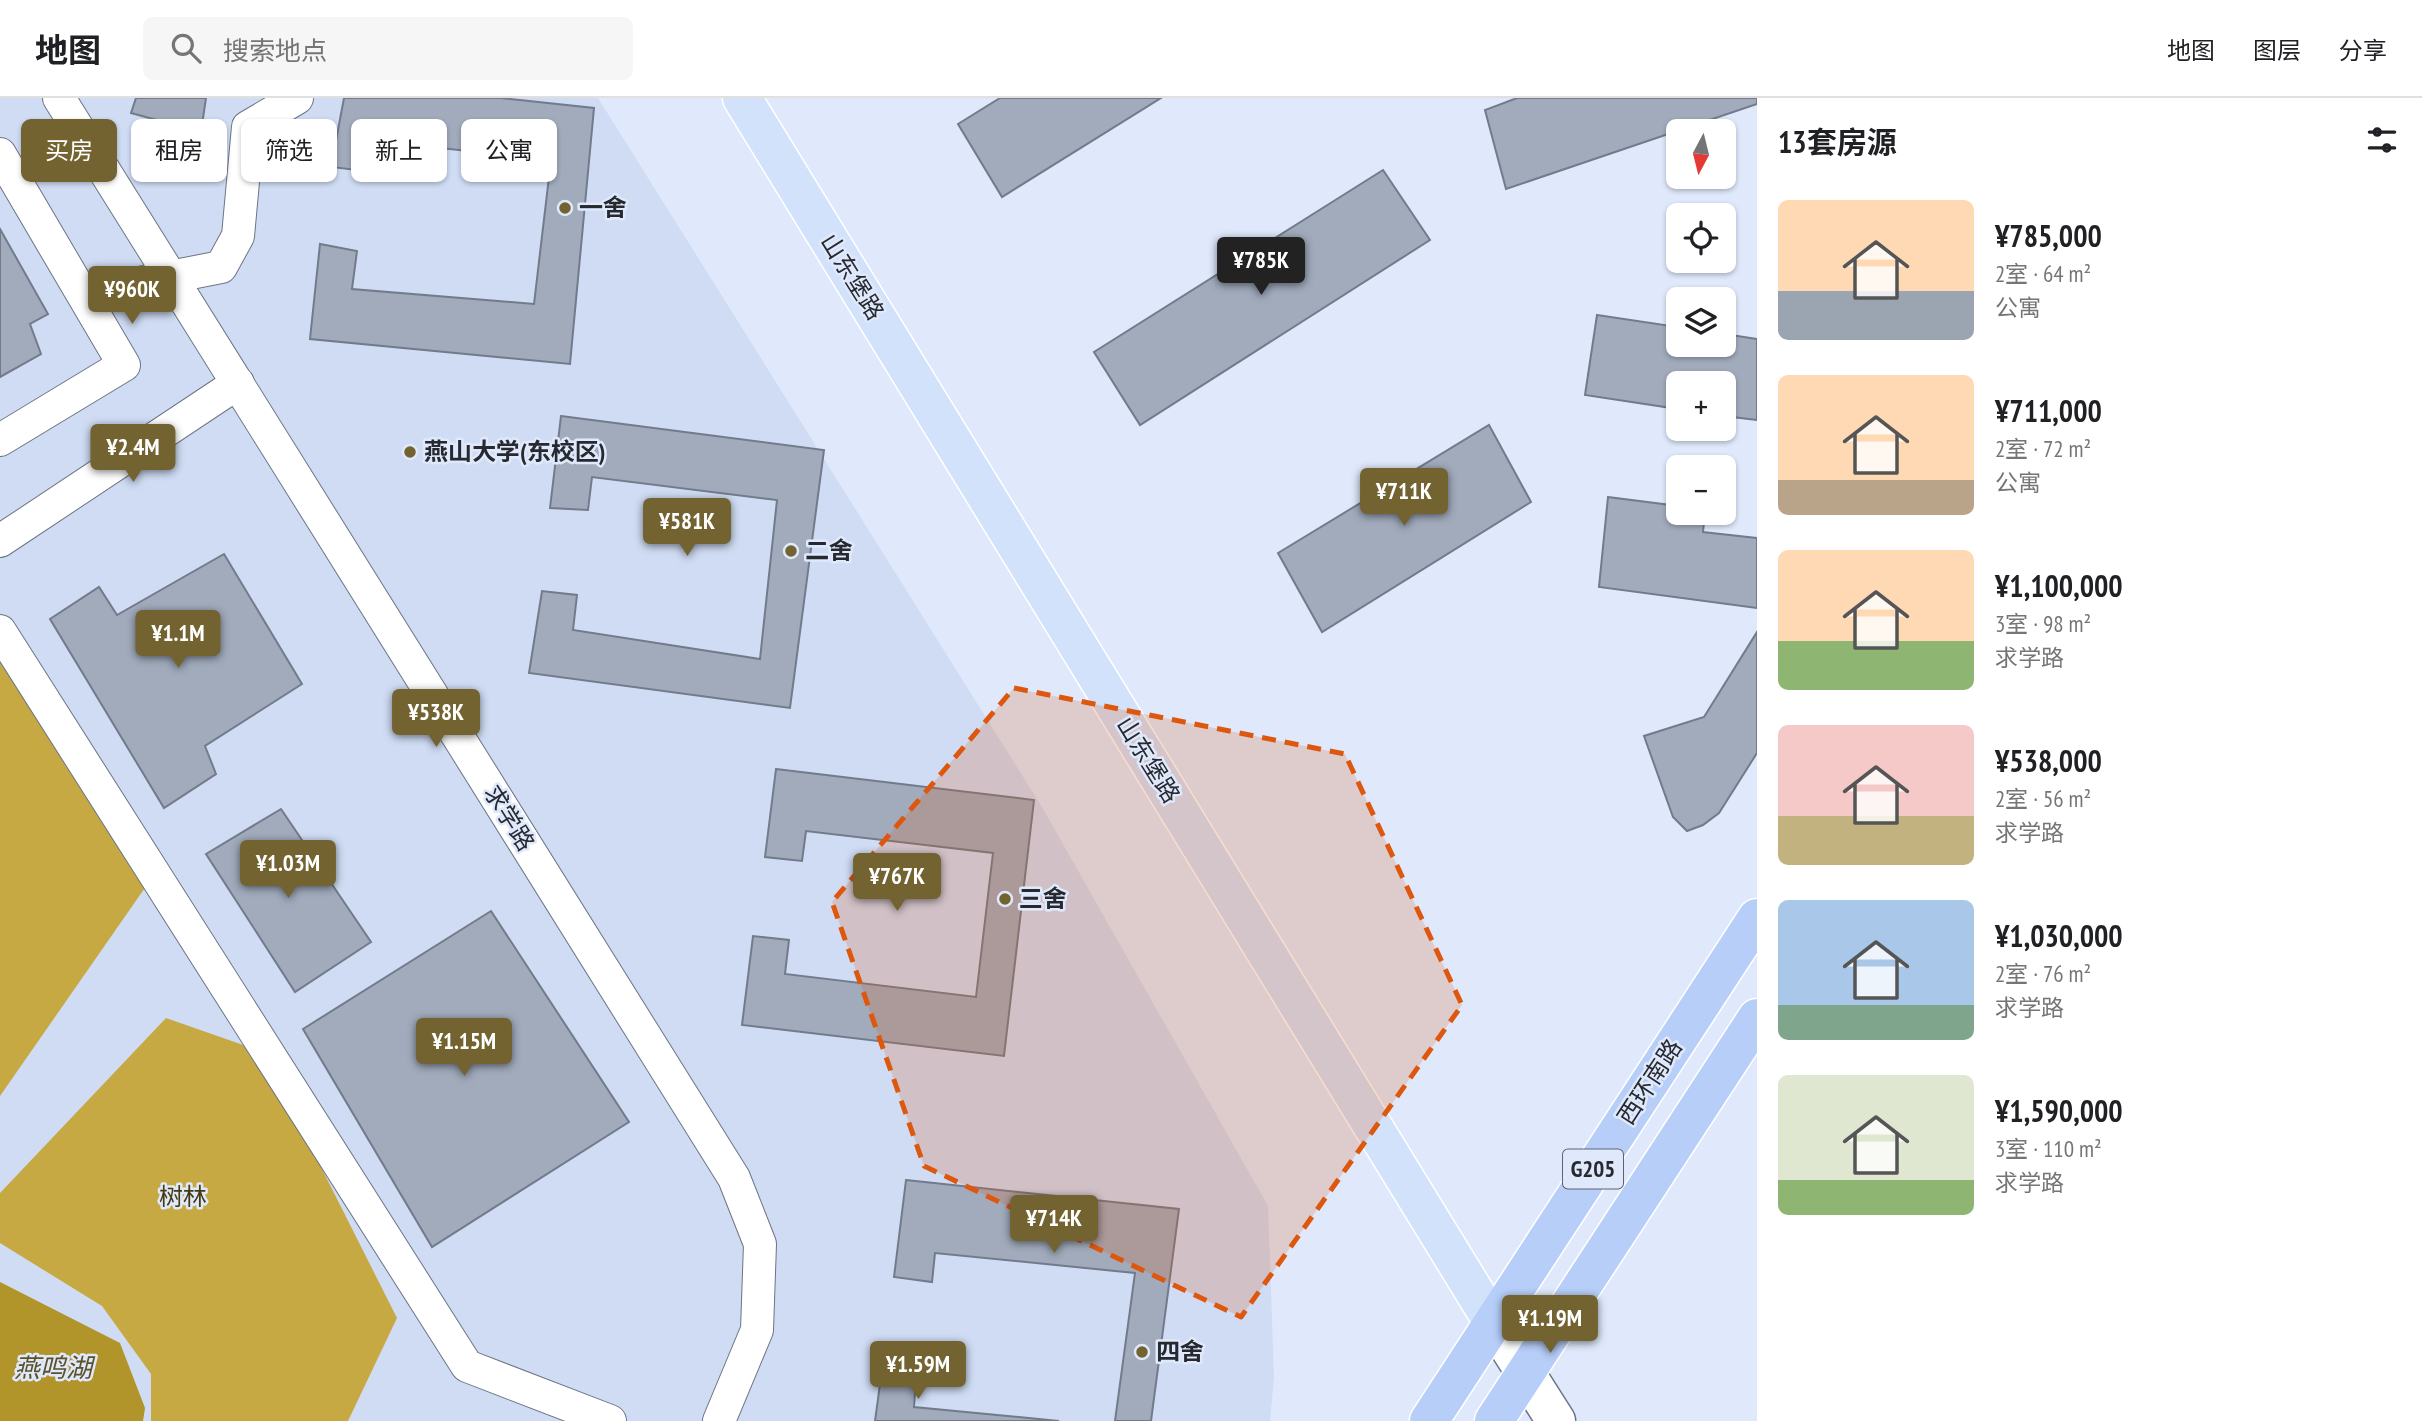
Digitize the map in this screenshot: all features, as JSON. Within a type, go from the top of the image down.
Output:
[{"type":"highway","name":"西环南路","points":[[1429,1421],[1757,918]]},
{"type":"highway","name":"G205","points":[[1493,1421],[1757,1018]]},
{"type":"main road","name":"山东堡路","points":[[742,98],[1556,1421]]},
{"type":"street","name":"求学路","points":[[59,98],[734,1178],[761,1244],[757,1330],[719,1421]]},
{"type":"street","points":[[83,295],[221,267],[239,236],[248,127],[297,98]]},
{"type":"street","points":[[0,153],[124,365],[0,440]]},
{"type":"street","points":[[0,541],[237,383]]},
{"type":"street","points":[[0,631],[467,1366],[610,1421]]},
{"type":"highlighted area","points":[[1014,688],[1345,754],[1462,1005],[1241,1317],[924,1166],[832,902]]},
{"type":"shaded area","name":"燕山大学(东校区)","points":[[0,98],[598,98],[1042,807],[1268,1206],[1274,1377],[1270,1421],[0,1421]]},
{"type":"green space","points":[[0,627],[149,882],[0,1096]]},
{"type":"green space","name":"树林","points":[[166,1018],[263,1052],[397,1318],[348,1421],[151,1421],[151,1374],[102,1306],[0,1243],[0,1193]]},
{"type":"water","name":"燕鸣湖","points":[[0,1282],[120,1343],[145,1408],[143,1421],[0,1421]]},
{"type":"building","points":[[136,98],[206,98],[203,119],[153,119],[131,113]]},
{"type":"building","name":"一舍","points":[[344,98],[501,98],[594,108],[570,364],[310,339],[320,244],[357,251],[352,289],[534,304],[548,182],[557,182],[557,119],[461,119],[461,150],[447,149],[447,119],[351,119],[351,169],[337,168],[337,135]]},
{"type":"building","points":[[1000,98],[1161,98],[1002,197],[958,124]]},
{"type":"building","points":[[1517,98],[1757,98],[1757,104],[1713,119],[1666,119],[1666,135],[1506,189],[1485,110]]},
{"type":"building","points":[[1383,170],[1430,240],[1140,425],[1094,352]]},
{"type":"building","points":[[0,229],[48,314],[30,324],[41,354],[0,377]]},
{"type":"building","points":[[1597,315],[1666,325],[1666,357],[1736,357],[1736,336],[1757,339],[1757,420],[1736,417],[1736,371],[1666,371],[1666,407],[1585,395]]},
{"type":"building","name":"二舍","points":[[561,416],[824,450],[790,708],[529,673],[542,591],[577,595],[573,630],[760,659],[777,500],[592,477],[588,510],[550,508]]},
{"type":"building","points":[[1489,425],[1531,502],[1322,632],[1278,553]]},
{"type":"building","points":[[1608,497],[1666,504],[1666,525],[1704,525],[1703,532],[1757,538],[1757,608],[1599,587]]},
{"type":"building","points":[[224,554],[302,684],[205,746],[216,774],[164,808],[50,619],[99,587],[117,615]]},
{"type":"building","points":[[1757,632],[1757,753],[1719,813],[1703,825],[1687,831],[1673,817],[1644,736],[1704,717]]},
{"type":"building","name":"三舍","points":[[776,769],[1034,800],[1004,1056],[742,1025],[753,936],[789,940],[785,974],[976,997],[993,853],[806,831],[802,861],[765,857]]},
{"type":"building","points":[[281,809],[371,942],[295,992],[206,854]]},
{"type":"building","points":[[491,911],[629,1122],[432,1247],[303,1029]]},
{"type":"building","name":"四舍","points":[[906,1180],[1179,1209],[1151,1421],[1115,1421],[1135,1273],[935,1253],[932,1282],[894,1277]]},
{"type":"building","points":[[883,1362],[917,1366],[914,1407],[1059,1421],[875,1421]]},
{"type":"place","name":"一舍","points":[[565,208]]},
{"type":"place","name":"燕山大学(东校区)","points":[[410,452]]},
{"type":"place","name":"二舍","points":[[791,551]]},
{"type":"place","name":"三舍","points":[[1005,899]]},
{"type":"place","name":"四舍","points":[[1142,1352]]}]
